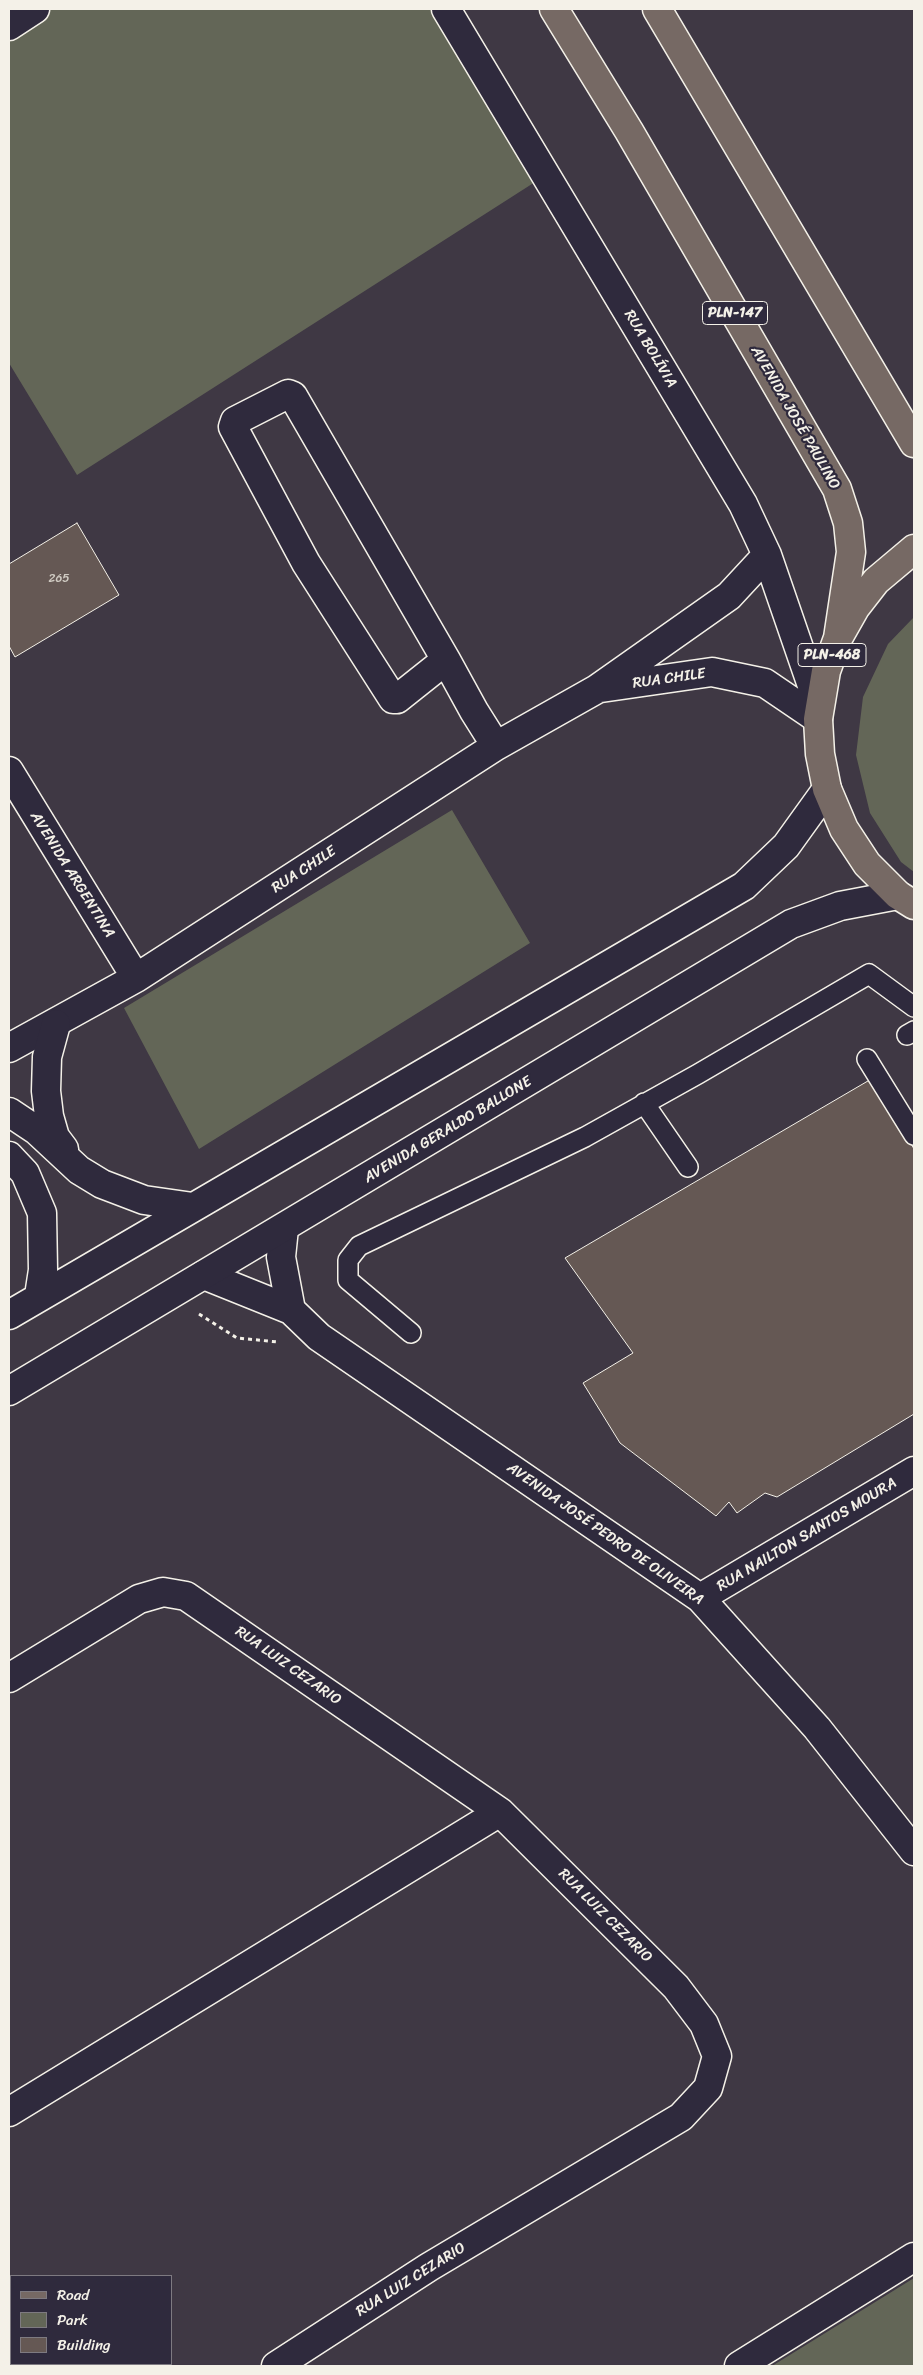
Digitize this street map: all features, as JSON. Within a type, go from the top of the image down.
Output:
[{"type":"main road","name":"AVENIDA JOSÉ PAULINO","points":[[554,9],[629,131],[837,489],[848,522],[851,552],[838,638]]},
{"type":"main road","points":[[657,9],[914,443]]},
{"type":"main road","name":"PLN-468","points":[[906,900],[868,864],[844,829],[827,790],[820,754],[819,712],[826,671],[838,638],[855,608],[876,581],[914,549]]},
{"type":"street","points":[[9,26],[35,9]]},
{"type":"street","name":"RUA BOLÍVIA","points":[[446,9],[743,504],[767,556],[819,712]]},
{"type":"street","points":[[446,660],[397,699],[393,699],[306,563],[233,428],[235,421],[288,394],[293,396],[496,746]]},
{"type":"street","name":"RUA CHILE","points":[[9,1048],[56,1024],[136,978],[496,746],[597,689],[729,596],[767,556]]},
{"type":"street","name":"RUA CHILE","points":[[597,689],[712,672],[765,683],[819,712]]},
{"type":"street","name":"AVENIDA ARGENTINA","points":[[9,771],[136,978]]},
{"type":"street","points":[[9,1315],[744,886],[786,846],[827,790]]},
{"type":"street","name":"AVENIDA GERALDO BALLONE","points":[[9,1391],[791,924],[840,906],[906,900]]},
{"type":"street","points":[[56,1024],[49,1049],[46,1074],[49,1116],[55,1137],[80,1170]]},
{"type":"street","points":[[9,1112],[36,1130],[80,1170],[123,1193],[144,1200],[192,1207]]},
{"type":"street","points":[[9,1156],[25,1173],[42,1213],[43,1270],[40,1296]]},
{"type":"street","points":[[284,1228],[281,1257],[291,1310]]},
{"type":"street","name":"AVENIDA JOSÉ PEDRO DE OLIVEIRA","points":[[204,1275],[291,1310],[319,1337],[700,1598],[817,1728],[902,1832],[914,1851]]},
{"type":"street","name":"RUA NAILTON SANTOS MOURA","points":[[700,1598],[914,1471]]},
{"type":"street","name":"RUA LUIZ CEZARIO","points":[[9,1678],[139,1599],[163,1592],[186,1596],[500,1812],[676,1987],[704,2024],[717,2056],[708,2088],[681,2117],[429,2267],[276,2366]]},
{"type":"street","points":[[9,2112],[500,1812]]},
{"type":"street","points":[[739,2366],[914,2257]]},
{"type":"lane","points":[[411,1333],[348,1280],[348,1260],[359,1246],[586,1137],[869,974],[914,1007]]},
{"type":"lane","points":[[867,1060],[914,1135]]},
{"type":"lane","points":[[644,1103],[688,1167]]},
{"type":"green space","points":[[35,9],[446,9],[546,175],[77,475],[9,363],[9,26]]},
{"type":"green space","points":[[914,617],[914,872],[901,862],[870,813],[856,755],[863,697],[888,644]]},
{"type":"green space","points":[[452,810],[530,943],[199,1149],[124,1008]]},
{"type":"green space","points":[[914,2278],[914,2366],[772,2366]]},
{"type":"building","points":[[77,523],[119,595],[15,657],[9,646],[9,564]]},
{"type":"building","points":[[873,1078],[914,1149],[914,1414],[777,1497],[765,1493],[737,1513],[729,1502],[716,1516],[620,1443],[583,1383],[633,1353],[565,1258]]}]
